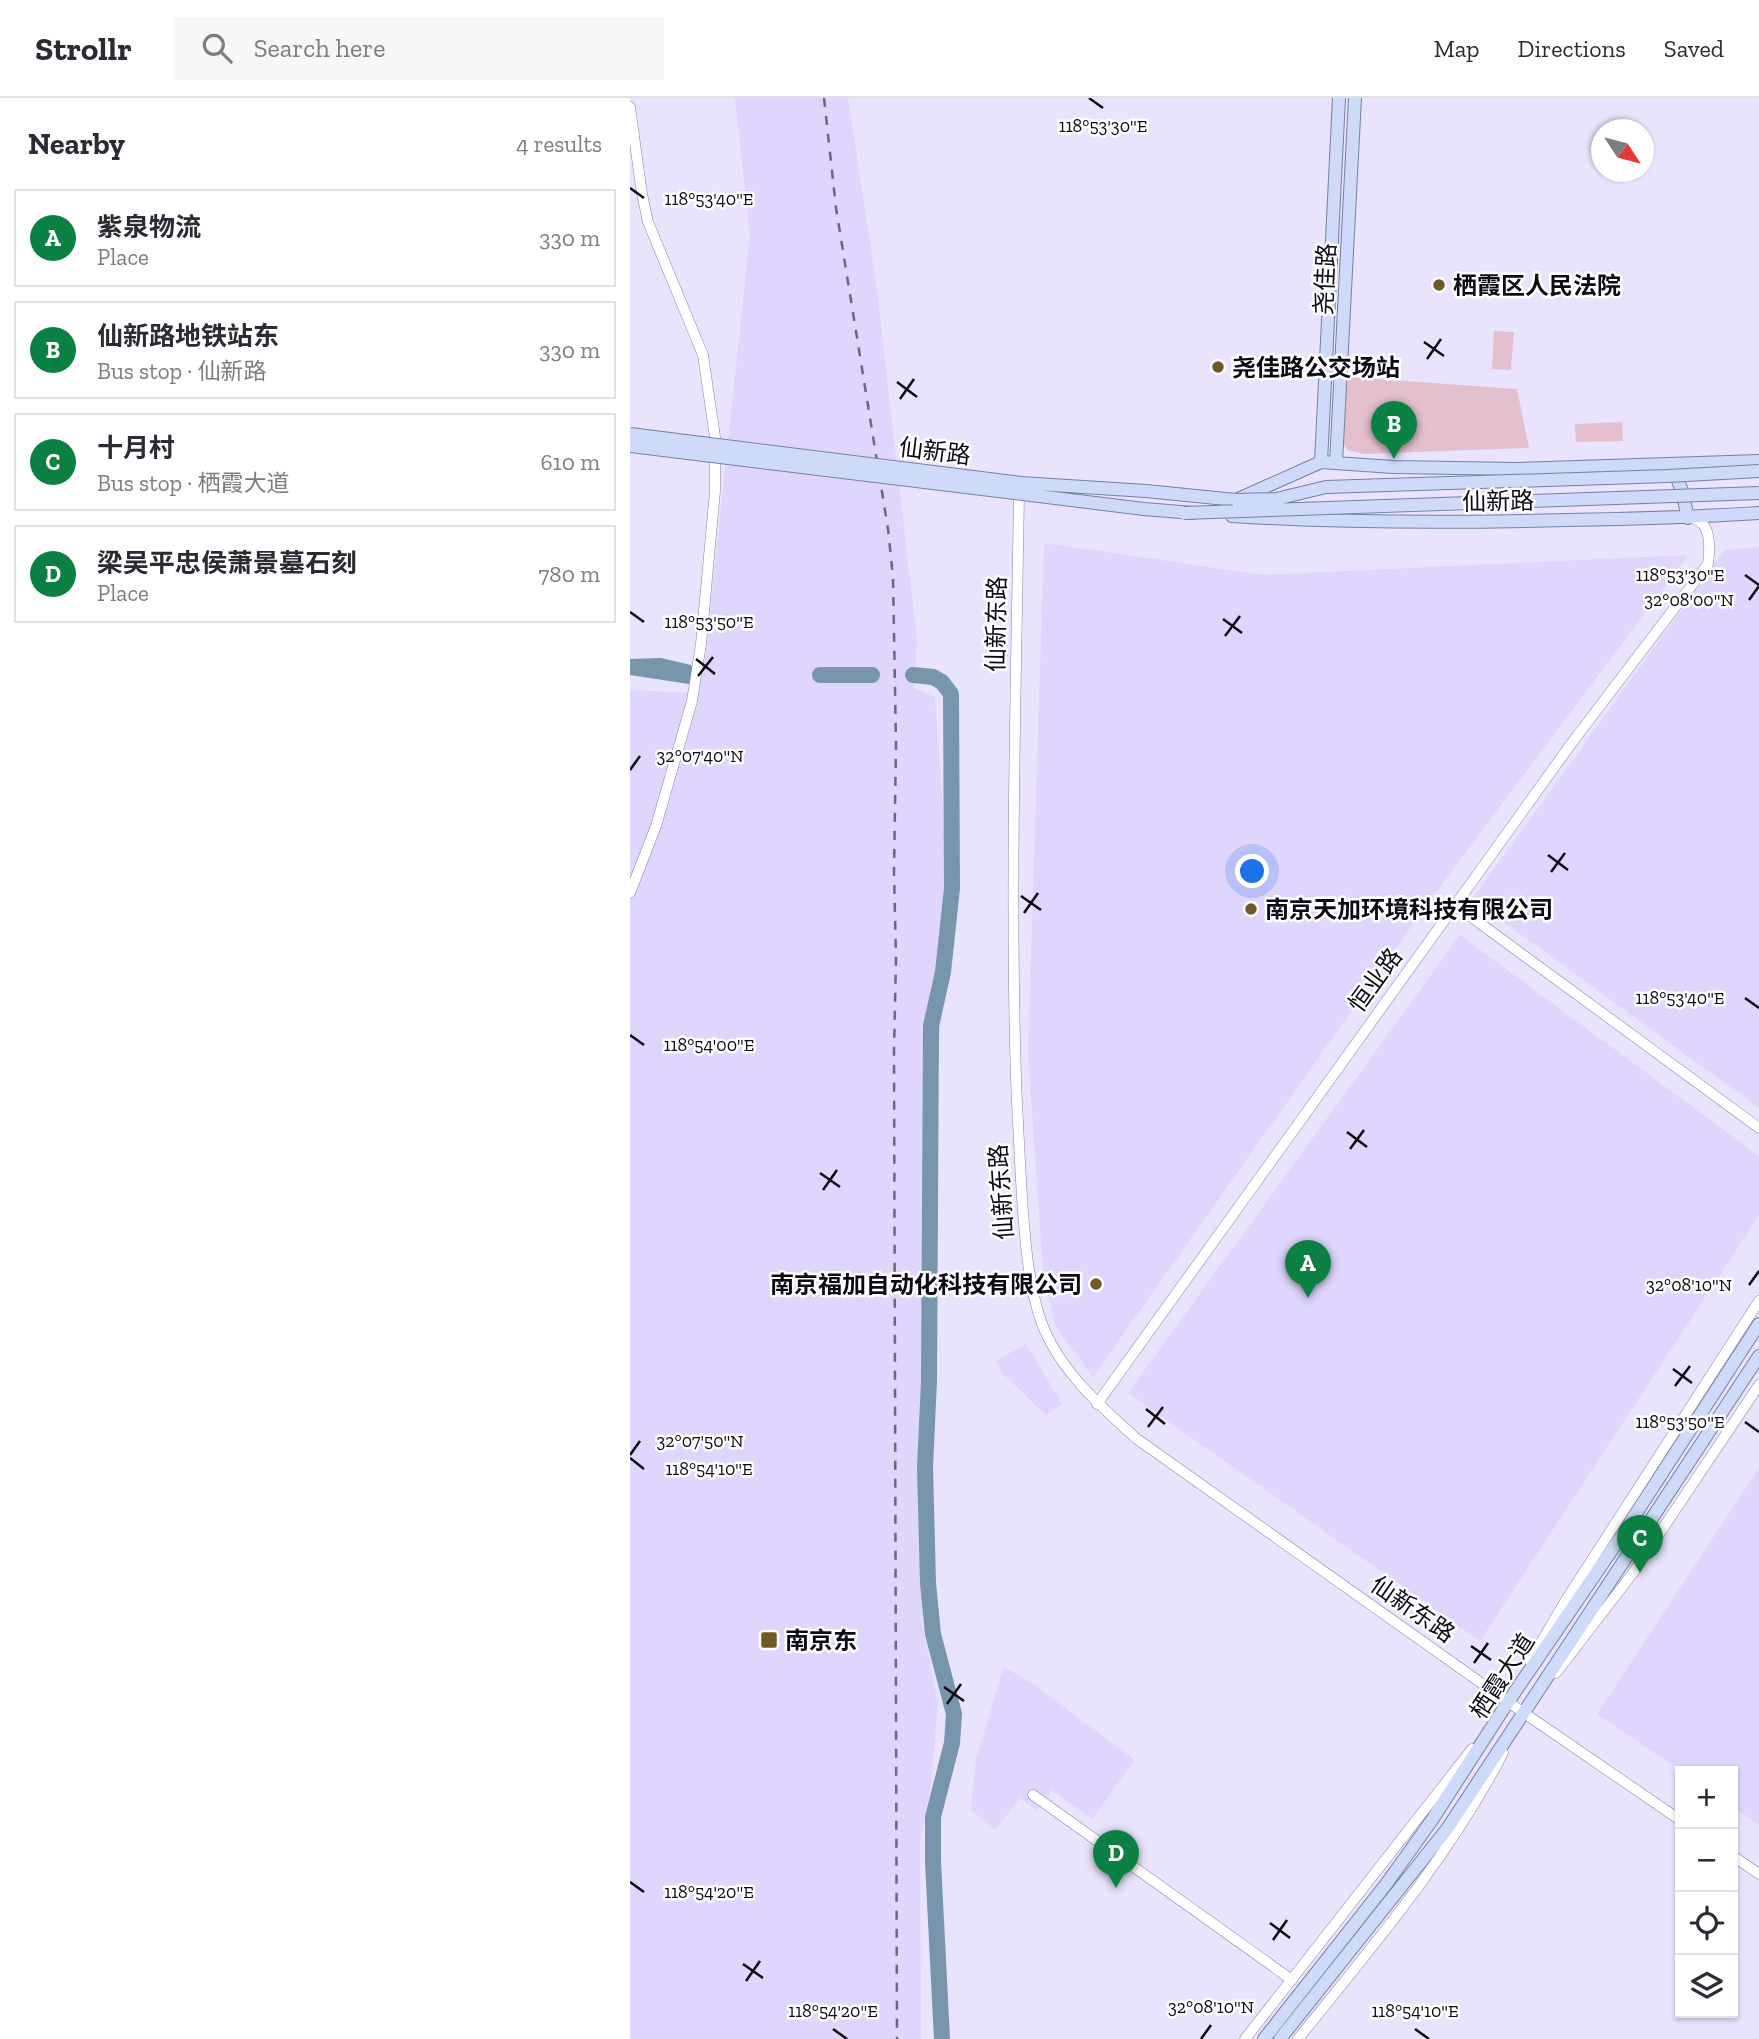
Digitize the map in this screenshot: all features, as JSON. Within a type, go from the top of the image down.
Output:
[{"type":"main road","name":"尧佳路","points":[[1321,462],[1339,98]]},
{"type":"main road","name":"尧佳路","points":[[1336,463],[1355,98]]},
{"type":"main road","name":"仙新路","points":[[630,434],[1021,483],[1236,500],[1276,499],[1326,487],[1759,471]]},
{"type":"main road","name":"仙新路","points":[[630,446],[1184,513],[1290,520],[1495,523],[1688,518],[1759,513]]},
{"type":"main road","name":"仙新路","points":[[1236,500],[1321,462],[1393,467],[1518,469],[1759,461]]},
{"type":"main road","points":[[1664,463],[1674,468],[1688,518]]},
{"type":"main road","name":"仙新路","points":[[1184,513],[1759,493]]},
{"type":"main road","name":"栖霞大道","points":[[1264,2039],[1387,1883],[1469,1766],[1508,1702],[1620,1538],[1759,1324]]},
{"type":"main road","name":"栖霞大道","points":[[1280,2039],[1447,1829],[1759,1356]]},
{"type":"street","points":[[630,107],[648,222],[703,355],[715,438],[715,478],[701,643],[692,701],[659,814],[630,893]]},
{"type":"street","name":"仙新东路","points":[[1019,494],[1014,757],[1014,1026],[1018,1146],[1028,1268],[1047,1334],[1059,1356],[1097,1404],[1137,1438],[1508,1702],[1675,1817]]},
{"type":"street","name":"恒业路","points":[[1097,1404],[1571,744],[1708,564],[1709,540],[1706,528],[1698,519],[1688,518]]},
{"type":"street","points":[[1455,905],[1759,1128]]},
{"type":"street","points":[[1245,2039],[1508,1702],[1566,1600],[1759,1301]]},
{"type":"street","points":[[1298,2039],[1450,1845],[1481,1795],[1524,1713],[1633,1573],[1759,1385]]},
{"type":"street","points":[[1032,1795],[1292,1980]]},
{"type":"street","points":[[1738,1859],[1759,1874]]},
{"type":"shaded area","points":[[735,98],[848,98],[876,282],[917,640],[914,688],[935,697],[950,912],[928,1191],[922,1623],[938,1704],[931,1784],[920,1841],[921,2039],[630,2039],[630,690],[695,693],[705,658],[750,235]]},
{"type":"shaded area","points":[[1494,331],[1514,332],[1511,370],[1492,369]]},
{"type":"shaded area","points":[[1348,377],[1517,389],[1529,448],[1364,454],[1347,450],[1342,441]]},
{"type":"shaded area","points":[[1622,422],[1623,441],[1576,442],[1575,424]]},
{"type":"shaded area","points":[[1044,543],[1263,575],[1688,555],[1425,907],[1093,1377],[1055,1326],[1043,1272],[1028,1053]]},
{"type":"shaded area","points":[[1759,547],[1759,1108],[1472,899],[1725,550]]},
{"type":"shaded area","points":[[1460,935],[1759,1156],[1759,1215],[1480,1641],[1128,1393]]},
{"type":"shaded area","points":[[1026,1344],[1062,1404],[1046,1415],[1001,1372],[997,1360]]},
{"type":"shaded area","points":[[1759,1468],[1759,1825],[1738,1810],[1738,1766],[1675,1767],[1597,1714]]},
{"type":"shaded area","points":[[1004,1667],[1035,1685],[1135,1760],[1092,1819],[1052,1790],[1037,1810],[1020,1798],[995,1830],[971,1810],[976,1759]]},
{"type":"water","points":[[661,658],[691,665],[694,672],[630,674],[630,659]]},
{"type":"waterway","points":[[630,667],[690,676]]},
{"type":"waterway","points":[[820,675],[872,675]]},
{"type":"waterway","points":[[913,675],[933,677],[942,682],[951,694],[952,888],[943,972],[931,1026],[929,1381],[925,1467],[928,1583],[933,1634],[954,1714],[952,1743],[933,1817],[942,2039]]},
{"type":"railway","points":[[824,98],[836,208],[888,529],[893,577],[896,744],[894,1051],[897,2039]]},
{"type":"place","name":"栖霞区人民法院","points":[[1439,285]]},
{"type":"place","name":"尧佳路公交场站","points":[[1218,367]]},
{"type":"place","name":"仙新路地铁站东","points":[[1394,459]]},
{"type":"place","name":"南京天加环境科技有限公司","points":[[1251,909]]},
{"type":"place","name":"南京福加自动化科技有限公司","points":[[1096,1284]]},
{"type":"place","name":"紫泉物流","points":[[1308,1298]]},
{"type":"place","name":"十月村","points":[[1640,1573]]},
{"type":"place","name":"南京东","points":[[769,1640]]},
{"type":"place","name":"梁吴平忠侯萧景墓石刻","points":[[1116,1888]]}]
